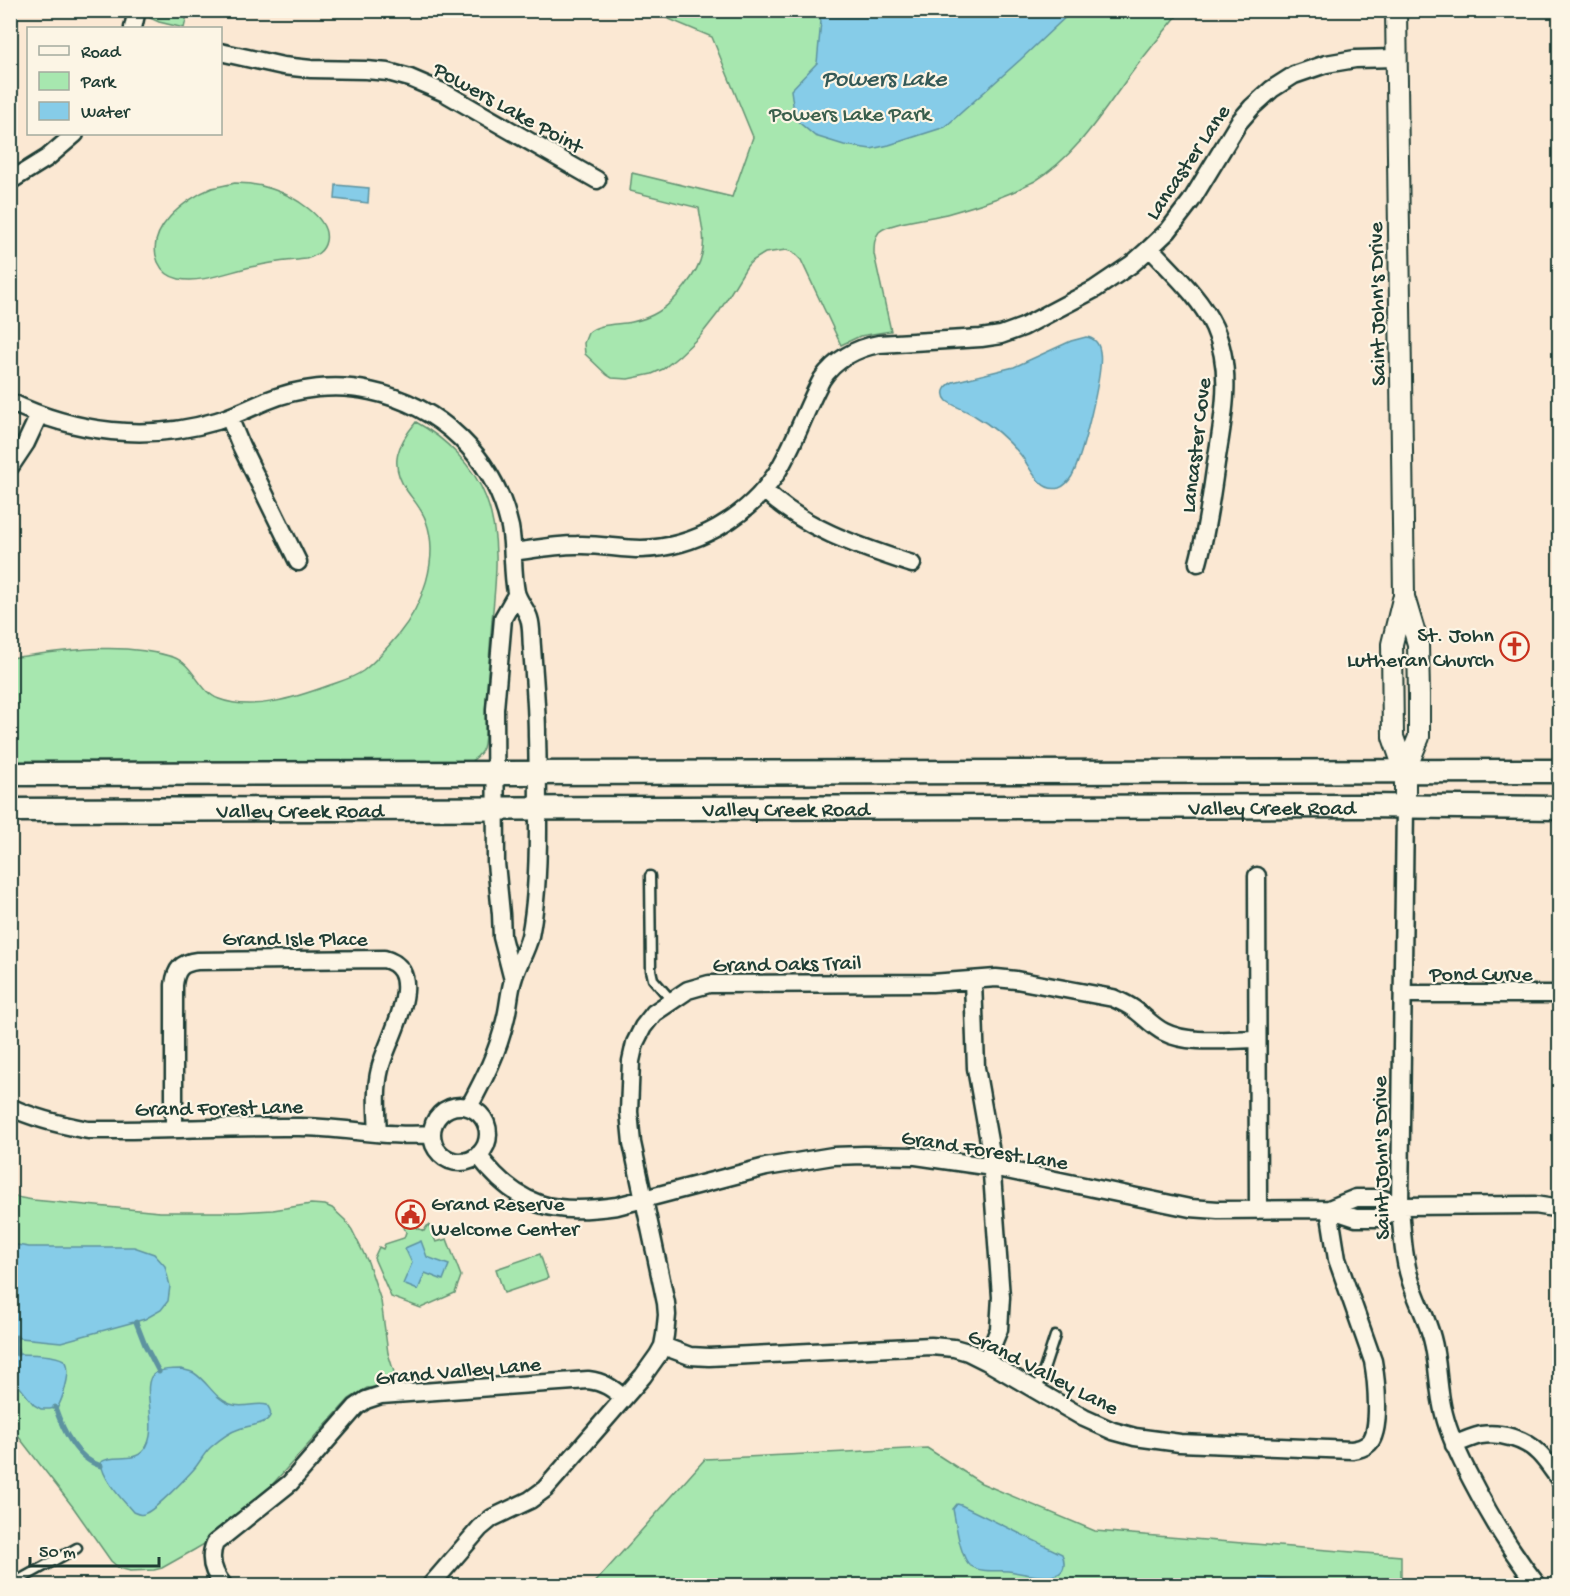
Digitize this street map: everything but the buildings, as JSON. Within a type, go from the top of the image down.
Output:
[{"type":"main road","name":"Valley Creek Road","points":[[10,774],[1560,771]]},
{"type":"main road","name":"Valley Creek Road","points":[[10,810],[1405,806],[1560,808]]},
{"type":"street","points":[[133,27],[137,10]]},
{"type":"street","name":"Saint John's Drive","points":[[1395,10],[1404,597],[1392,644],[1392,656],[1393,737],[1405,771],[1400,1206],[1402,1241],[1414,1292],[1432,1338],[1442,1406],[1454,1445],[1495,1523],[1538,1586]]},
{"type":"street","name":"Powers Lake Point","points":[[222,52],[283,66],[388,72],[410,78],[445,93],[597,180]]},
{"type":"street","name":"Lancaster Lane","points":[[513,552],[575,545],[647,548],[680,543],[722,525],[744,510],[764,490],[786,457],[822,379],[832,367],[847,356],[863,348],[879,344],[981,338],[1006,334],[1095,289],[1123,270],[1168,231],[1185,210],[1239,122],[1272,89],[1294,75],[1326,63],[1355,59],[1395,58]]},
{"type":"street","points":[[10,181],[47,158],[74,135]]},
{"type":"street","name":"Lancaster Cove","points":[[1150,248],[1204,310],[1217,334],[1224,357],[1225,405],[1208,522],[1198,563]]},
{"type":"street","points":[[10,402],[39,415],[69,424],[90,429],[131,433],[181,430],[210,423],[279,396],[313,389],[364,390],[388,395],[431,416],[452,430],[483,464],[503,502],[513,552],[516,595],[529,618],[536,706],[538,877],[529,939],[513,980],[506,1020],[487,1073],[469,1107]]},
{"type":"street","points":[[10,467],[26,443],[39,415]]},
{"type":"street","points":[[229,417],[298,561]]},
{"type":"street","points":[[764,490],[794,512],[833,534],[912,564]]},
{"type":"street","points":[[513,980],[502,937],[496,863],[495,703],[503,618],[516,595]]},
{"type":"street","name":"Saint John's Drive","points":[[1404,597],[1418,644],[1419,695],[1419,737],[1405,771]]},
{"type":"street","points":[[1257,876],[1258,1210]]},
{"type":"street","name":"Grand Isle Place","points":[[174,1129],[174,985],[175,976],[187,962],[384,959],[401,968],[404,976],[404,992],[399,1021],[382,1060],[378,1076],[378,1133]]},
{"type":"street","name":"Grand Oaks Trail","points":[[663,1346],[667,1310],[632,1143],[629,1112],[631,1061],[643,1027],[654,1013],[688,990],[709,984],[932,983],[1005,979],[1113,998],[1135,1009],[1163,1032],[1180,1038],[1257,1039]]},
{"type":"street","points":[[973,980],[976,1068],[992,1167],[1002,1309],[997,1337],[986,1361]]},
{"type":"street","name":"Pond Curve","points":[[1403,994],[1560,994]]},
{"type":"street","name":"Grand Forest Lane","points":[[10,1107],[45,1121],[88,1130],[298,1127],[336,1128],[404,1136],[432,1134]]},
{"type":"street","points":[[452,1107],[469,1107],[484,1119],[488,1138],[478,1155],[470,1160],[451,1160],[436,1148],[432,1134],[434,1123],[445,1110],[452,1107]]},
{"type":"street","name":"Grand Forest Lane","points":[[478,1155],[507,1187],[534,1202],[554,1208],[580,1210],[598,1209],[645,1199],[766,1167],[833,1156],[864,1155],[916,1156],[992,1167],[1190,1208],[1329,1209],[1356,1198],[1381,1198],[1400,1206],[1535,1205],[1560,1209]]},
{"type":"street","name":"Grand Valley Lane","points":[[663,1346],[690,1356],[709,1357],[939,1346],[961,1350],[986,1361],[1094,1423],[1124,1434],[1145,1439],[1189,1443],[1361,1449],[1371,1442],[1376,1428],[1376,1377],[1373,1360],[1337,1259],[1329,1209]]},
{"type":"street","points":[[430,1586],[486,1523],[530,1500],[545,1489],[653,1363],[663,1346]]},
{"type":"street","name":"Grand Valley Lane","points":[[224,1586],[213,1570],[212,1552],[215,1543],[290,1483],[356,1407],[366,1400],[381,1395],[588,1380],[601,1382],[624,1398]]},
{"type":"street","points":[[1454,1445],[1481,1435],[1513,1438],[1540,1454],[1560,1480]]},
{"type":"lane","points":[[650,876],[651,970],[653,979],[672,1000]]},
{"type":"lane","points":[[1037,1391],[1055,1336]]},
{"type":"lane","points":[[10,1585],[77,1548]]},
{"type":"green space","points":[[148,10],[188,11],[184,27],[150,18]]},
{"type":"green space","name":"Powers Lake Park","points":[[650,11],[1181,11],[1087,133],[1050,171],[1015,191],[991,200],[943,215],[892,226],[879,232],[875,239],[874,254],[891,331],[860,336],[841,345],[801,260],[793,252],[786,250],[765,253],[747,266],[719,312],[701,335],[679,356],[663,369],[652,374],[628,379],[612,378],[585,354],[584,343],[588,333],[603,326],[642,319],[665,307],[691,279],[700,262],[704,242],[699,208],[630,191],[632,173],[732,197],[753,137],[712,37]]},
{"type":"green space","points":[[235,183],[254,184],[272,189],[308,208],[326,232],[326,241],[321,251],[306,259],[262,265],[197,280],[179,279],[166,273],[158,262],[155,250],[162,227],[180,207],[191,199],[212,188]]},
{"type":"green space","points":[[416,422],[448,445],[466,464],[481,486],[494,528],[496,574],[485,708],[485,738],[483,748],[476,757],[467,763],[11,764],[10,658],[113,648],[153,652],[180,660],[206,690],[219,699],[246,704],[275,701],[304,694],[351,677],[368,667],[407,623],[421,596],[430,566],[430,536],[426,521],[401,481],[397,463],[400,446]]},
{"type":"green space","points":[[10,1196],[160,1212],[238,1212],[273,1210],[311,1204],[332,1208],[352,1230],[368,1262],[381,1301],[388,1353],[398,1385],[367,1388],[349,1399],[270,1487],[216,1530],[206,1543],[162,1568],[130,1571],[119,1568],[111,1561],[73,1507],[11,1427]]},
{"type":"green space","points":[[406,1223],[424,1231],[429,1225],[436,1242],[447,1239],[461,1276],[455,1293],[421,1308],[391,1297],[374,1258],[379,1247],[383,1249],[385,1244],[404,1238],[406,1232],[403,1225]]},
{"type":"green space","points":[[540,1254],[548,1278],[504,1293],[496,1269]]},
{"type":"green space","points":[[927,1448],[981,1483],[1095,1531],[1401,1556],[1401,1586],[592,1586],[705,1459]]},
{"type":"water","name":"Powers Lake","points":[[817,11],[1072,11],[945,127],[871,149],[844,145],[815,136],[795,119],[791,90],[817,63],[821,21]]},
{"type":"water","points":[[336,185],[369,188],[368,203],[335,199]]},
{"type":"water","points":[[1086,337],[1096,342],[1100,352],[1099,377],[1091,414],[1072,476],[1063,486],[1052,488],[1041,483],[1020,454],[999,433],[972,414],[947,401],[944,393],[953,382],[1014,367],[1071,341]]},
{"type":"water","points":[[421,1241],[427,1257],[449,1265],[443,1280],[425,1273],[418,1290],[403,1284],[412,1263],[405,1248]]},
{"type":"water","points":[[11,1244],[29,1247],[134,1247],[154,1254],[165,1266],[170,1286],[168,1301],[161,1310],[145,1319],[61,1342],[11,1337]]},
{"type":"water","points":[[11,1354],[56,1357],[66,1362],[67,1380],[58,1407],[41,1409],[34,1405],[11,1376]]},
{"type":"water","points":[[181,1369],[194,1373],[220,1398],[230,1404],[267,1405],[270,1416],[262,1423],[235,1430],[221,1439],[209,1449],[178,1486],[151,1510],[141,1515],[133,1512],[113,1488],[105,1475],[101,1462],[112,1458],[134,1457],[144,1450],[151,1431],[148,1387],[150,1379],[160,1371]]},
{"type":"water","points":[[957,1504],[1062,1554],[1064,1565],[1061,1572],[1055,1575],[1036,1576],[984,1570],[971,1566],[964,1556],[959,1540],[953,1509]]},
{"type":"water","points":[[1256,1578],[1343,1585],[1234,1585],[1241,1580]]},
{"type":"waterway","points":[[136,1322],[159,1372]]},
{"type":"waterway","points":[[16,1337],[17,1354]]},
{"type":"waterway","points":[[55,1407],[66,1434],[78,1450],[84,1457],[101,1466]]},
{"type":"place","name":"St. John Lutheran Church","points":[[1515,646]]},
{"type":"place","name":"Grand Reserve Welcome Center","points":[[410,1215]]}]
